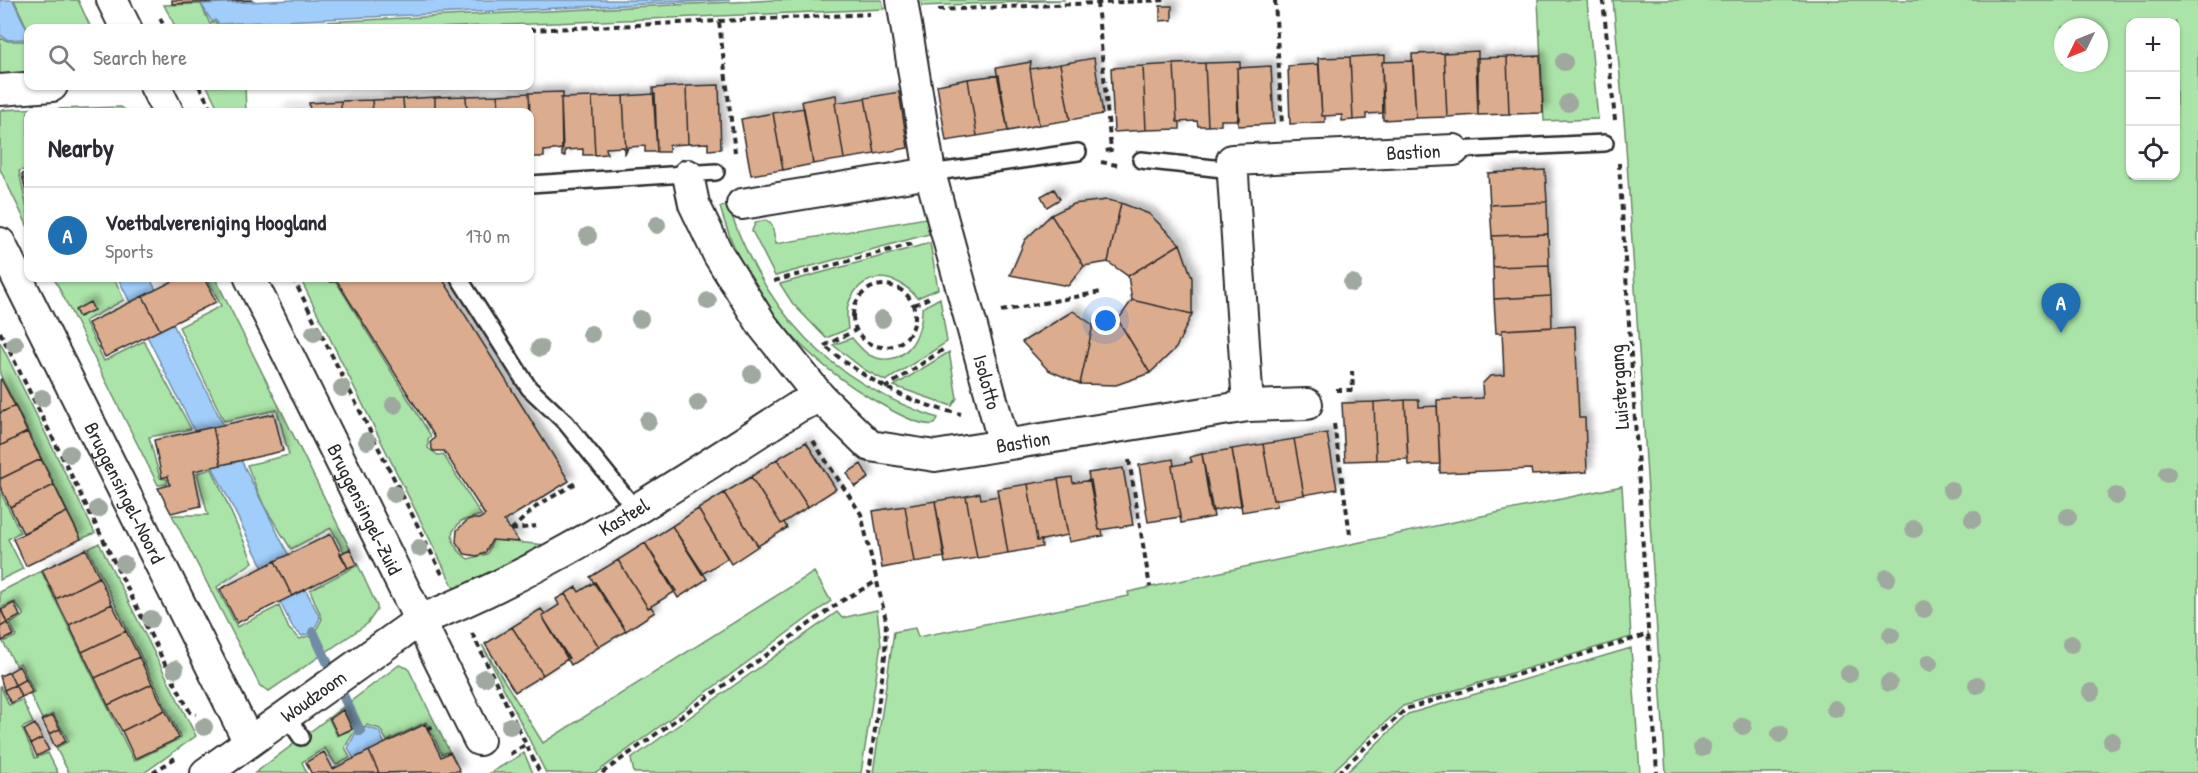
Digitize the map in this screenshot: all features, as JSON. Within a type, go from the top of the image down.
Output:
[{"type":"street","points":[[112,0],[124,24]]},
{"type":"street","points":[[903,6],[930,173],[970,326]]},
{"type":"street","points":[[0,90],[24,88]]},
{"type":"street","points":[[157,90],[166,108]]},
{"type":"street","name":"Bastion","points":[[1232,171],[1232,160],[1454,150]]},
{"type":"street","points":[[1232,171],[1248,406]]},
{"type":"street","points":[[702,173],[694,204],[718,254],[763,326],[820,397]]},
{"type":"street","points":[[742,204],[930,173]]},
{"type":"street","name":"Bruggensingel-Noord","points":[[0,243],[249,742]]},
{"type":"street","name":"Bruggensingel-Zuid","points":[[252,282],[479,740]]},
{"type":"street","name":"Isolotto","points":[[970,326],[1001,433]]},
{"type":"street","name":"Bastion","points":[[820,397],[870,446],[935,456],[1001,433],[1122,426],[1248,406],[1307,404]]},
{"type":"street","name":"Kasteel","points":[[420,620],[458,606],[636,510],[793,411],[820,397]]},
{"type":"street","name":"Woudzoom","points":[[206,773],[249,742],[293,726],[420,620]]},
{"type":"lane","name":"Bastion","points":[[1454,150],[1605,143]]},
{"type":"lane","points":[[930,173],[1078,152]]},
{"type":"lane","points":[[1141,160],[1232,171]]},
{"type":"lane","points":[[534,184],[702,173]]},
{"type":"lane","points":[[462,282],[529,388],[566,423],[636,510]]},
{"type":"path","points":[[903,6],[1167,0]]},
{"type":"path","points":[[1275,0],[1283,158]]},
{"type":"path","points":[[1603,0],[1616,130]]},
{"type":"path","points":[[1078,152],[1111,150],[1097,3]]},
{"type":"path","points":[[534,30],[861,14]]},
{"type":"path","points":[[719,22],[742,204]]},
{"type":"path","points":[[201,90],[211,108]]},
{"type":"path","name":"Luistergang","points":[[1618,154],[1657,773]]},
{"type":"path","points":[[1106,164],[1117,165]]},
{"type":"path","points":[[771,282],[946,233]]},
{"type":"path","points":[[767,275],[777,291]]},
{"type":"path","points":[[295,282],[540,773]]},
{"type":"path","points":[[888,285],[904,291],[914,305],[916,321],[909,336],[897,346],[881,348],[866,342],[856,330],[852,314],[858,297],[871,287],[888,285]]},
{"type":"path","points":[[885,388],[983,314],[1101,292]]},
{"type":"path","points":[[824,346],[856,330]]},
{"type":"path","points":[[0,332],[169,672],[190,712],[200,716]]},
{"type":"path","points":[[817,338],[858,373],[885,388],[1001,433]]},
{"type":"path","points":[[1341,390],[1353,390],[1352,371]]},
{"type":"path","points":[[793,411],[861,514],[875,582],[886,620],[885,657],[868,773]]},
{"type":"path","points":[[1334,421],[1350,534]]},
{"type":"path","points":[[1122,426],[1150,586]]},
{"type":"path","points":[[530,527],[511,530],[538,505],[568,485],[582,482]]},
{"type":"path","points":[[602,773],[840,602],[875,582]]},
{"type":"path","points":[[1338,773],[1406,709],[1649,634]]},
{"type":"path","points":[[435,714],[439,723]]},
{"type":"green space","points":[[14,0],[78,0],[89,24],[25,24]]},
{"type":"green space","points":[[775,0],[882,0],[884,9],[530,24],[281,24]]},
{"type":"green space","points":[[921,0],[1065,0],[922,6]]},
{"type":"green space","points":[[1538,0],[1587,0],[1598,119],[1544,121]]},
{"type":"green space","points":[[1613,0],[2198,0],[2198,773],[1666,773],[1625,131]]},
{"type":"green space","points":[[201,4],[210,24],[174,24],[164,5]]},
{"type":"green space","points":[[0,38],[8,41],[24,41],[24,76],[0,78]]},
{"type":"green space","points":[[209,90],[245,90],[246,108],[218,108]]},
{"type":"green space","points":[[24,109],[24,170],[19,171],[24,195],[24,219],[0,169],[0,110]]},
{"type":"green space","points":[[728,205],[743,244],[761,279],[782,310],[806,338],[833,363],[864,385],[899,403],[938,418],[935,424],[902,416],[855,388],[828,369],[781,324],[745,270],[731,240],[720,207]]},
{"type":"green space","points":[[926,218],[929,234],[775,276],[752,231],[755,223],[766,220],[772,225],[776,244]]},
{"type":"green space","points":[[930,243],[938,289],[917,298],[908,289],[889,279],[870,280],[861,285],[848,305],[848,329],[826,338],[793,304],[780,284]]},
{"type":"green space","points":[[56,282],[116,282],[124,300],[85,321],[104,361],[144,341],[191,429],[149,437],[160,478],[167,479],[167,484],[158,485]]},
{"type":"green space","points":[[209,282],[217,282],[350,549],[344,552],[331,528],[291,549],[264,506],[247,465],[289,455],[277,410],[224,421],[179,327],[221,306]]},
{"type":"green space","points":[[302,282],[337,283],[431,436],[428,439],[428,448],[438,455],[443,454],[481,515],[461,521],[453,531],[454,544],[459,550],[468,559],[487,554],[493,540],[547,545],[455,590]]},
{"type":"green space","points":[[940,298],[947,342],[886,381],[865,370],[833,345],[852,338],[869,355],[881,359],[901,355],[915,340],[922,308]]},
{"type":"green space","points":[[0,342],[95,533],[81,539],[0,374]]},
{"type":"green space","points":[[949,352],[957,398],[952,406],[894,386]]},
{"type":"green space","points":[[212,469],[253,562],[217,587],[237,627],[279,606],[289,629],[300,639],[314,634],[322,619],[310,590],[358,565],[377,606],[377,610],[367,624],[269,691],[260,686],[172,515],[208,515],[197,473]]},
{"type":"green space","points":[[1622,486],[1631,637],[1403,706],[1331,773],[873,773],[894,632],[915,628],[918,637],[1129,596],[1128,592]]},
{"type":"green space","points":[[0,491],[20,532],[8,539],[23,569],[0,580]]},
{"type":"green space","points":[[99,543],[196,736],[144,773],[69,773],[56,748],[69,741],[53,714],[42,719],[30,694],[34,692],[20,663],[16,666],[3,642],[17,636],[10,624],[24,615],[15,602],[0,608],[0,592],[41,571],[134,761],[181,738],[88,549]]},
{"type":"green space","points":[[814,572],[831,601],[596,773],[546,773],[482,645],[543,743]]},
{"type":"green space","points":[[877,610],[881,645],[861,773],[634,773],[631,759],[837,612],[842,618]]},
{"type":"green space","points":[[1631,648],[1640,773],[1346,773],[1408,714]]},
{"type":"green space","points":[[399,665],[408,668],[449,751],[442,754],[426,722],[387,741],[380,729],[367,725],[354,732],[345,747],[350,758],[336,765],[325,748],[302,762],[307,773],[255,773]],"holes":[[[343,709],[353,729],[337,736],[329,719]]]},
{"type":"green space","points":[[0,685],[9,705],[22,700],[33,723],[22,728],[35,758],[48,753],[58,773],[0,773]]},
{"type":"green space","points":[[524,753],[533,773],[490,773]]},
{"type":"water","points":[[0,0],[13,0],[24,24],[24,39],[8,40],[0,35]]},
{"type":"water","points":[[293,0],[730,0],[219,24],[215,20],[212,22],[201,4]]},
{"type":"water","points":[[120,282],[152,282],[320,618],[313,632],[302,636],[293,628]]},
{"type":"water","points":[[366,727],[379,731],[398,773],[361,773],[348,748],[355,734]]},
{"type":"building","points":[[172,0],[253,0],[172,4]]},
{"type":"building","points":[[1160,6],[1172,6],[1172,20],[1160,21]]},
{"type":"building","points":[[1478,51],[1478,115],[1447,117],[1444,53]]},
{"type":"building","points":[[1444,53],[1447,117],[1416,118],[1412,54]]},
{"type":"building","points":[[1385,55],[1385,62],[1382,62],[1384,113],[1366,114],[1366,119],[1353,120],[1350,57]]},
{"type":"building","points":[[1540,56],[1543,113],[1509,114],[1507,57]]},
{"type":"building","points":[[1350,57],[1353,120],[1342,121],[1342,115],[1322,116],[1318,58]]},
{"type":"building","points":[[1507,57],[1509,114],[1478,115],[1476,58]]},
{"type":"building","points":[[1094,58],[1103,114],[1070,120],[1060,64]]},
{"type":"building","points":[[1413,61],[1416,118],[1383,120],[1382,62]]},
{"type":"building","points":[[1031,62],[1030,69],[1039,125],[1008,131],[996,68]]},
{"type":"building","points":[[1240,62],[1240,68],[1237,68],[1239,120],[1221,120],[1221,125],[1208,126],[1205,63]]},
{"type":"building","points":[[1205,63],[1208,126],[1198,126],[1197,121],[1177,122],[1174,64]]},
{"type":"building","points":[[1060,64],[1070,120],[1039,125],[1030,69]]},
{"type":"building","points":[[1174,64],[1177,122],[1180,122],[1180,129],[1146,130],[1143,66]]},
{"type":"building","points":[[1319,64],[1322,116],[1325,116],[1325,122],[1290,124],[1288,66]]},
{"type":"building","points":[[1143,66],[1146,130],[1114,132],[1111,68]]},
{"type":"building","points":[[1271,66],[1274,124],[1238,126],[1237,68]]},
{"type":"building","points":[[999,75],[1008,131],[977,136],[968,79]]},
{"type":"building","points":[[968,79],[977,136],[946,141],[937,85]]},
{"type":"building","points":[[719,85],[721,149],[708,150],[708,143],[688,144],[686,86]]},
{"type":"building","points":[[686,86],[688,144],[669,145],[669,152],[657,152],[653,88]]},
{"type":"building","points":[[563,92],[563,98],[561,98],[563,149],[544,151],[544,157],[534,157],[534,108],[530,108],[529,93]]},
{"type":"building","points":[[899,92],[908,148],[875,154],[865,98]]},
{"type":"building","points":[[529,93],[530,108],[499,108],[498,95]]},
{"type":"building","points":[[655,94],[657,152],[645,152],[645,146],[628,147],[626,153],[623,96]]},
{"type":"building","points":[[498,95],[499,108],[467,108],[466,96]]},
{"type":"building","points":[[836,95],[837,103],[835,103],[844,159],[813,164],[802,101]]},
{"type":"building","points":[[466,96],[467,108],[435,108],[435,97]]},
{"type":"building","points":[[623,96],[626,153],[624,154],[624,147],[606,148],[607,154],[595,155],[592,97]]},
{"type":"building","points":[[435,97],[435,108],[404,108],[403,99]]},
{"type":"building","points":[[592,97],[595,155],[583,155],[583,149],[565,150],[565,156],[562,156],[561,98]]},
{"type":"building","points":[[865,98],[875,154],[844,159],[835,103]]},
{"type":"building","points":[[403,99],[404,108],[373,108],[372,100]]},
{"type":"building","points":[[372,100],[373,108],[341,108],[341,101]]},
{"type":"building","points":[[341,101],[341,108],[310,108],[309,103]]},
{"type":"building","points":[[804,108],[813,164],[783,170],[773,113]]},
{"type":"building","points":[[773,113],[783,170],[751,175],[741,119]]},
{"type":"building","points":[[1545,170],[1547,202],[1490,205],[1488,173]]},
{"type":"building","points":[[1054,189],[1060,199],[1047,207],[1041,196]]},
{"type":"building","points":[[1107,200],[1121,203],[1108,262],[1084,266],[1051,215],[1073,204]]},
{"type":"building","points":[[1547,202],[1548,234],[1492,236],[1490,205]]},
{"type":"building","points":[[1121,203],[1149,214],[1180,244],[1128,276],[1108,262]]},
{"type":"building","points":[[1051,215],[1084,266],[1068,286],[1010,275],[1025,240]]},
{"type":"building","points":[[1548,234],[1549,265],[1493,267],[1492,236]]},
{"type":"building","points":[[1180,244],[1192,278],[1192,314],[1132,300],[1128,276]]},
{"type":"building","points":[[1549,265],[1551,296],[1494,299],[1493,267]]},
{"type":"building","points":[[171,282],[206,282],[216,302],[160,330],[143,296]]},
{"type":"building","points":[[338,282],[445,282],[569,481],[504,521],[519,542],[492,540],[485,553],[477,556],[465,554],[456,542],[457,530],[469,519],[479,519],[485,515],[444,451],[433,451],[430,443],[435,437]]},
{"type":"building","points":[[143,296],[160,330],[105,357],[88,323]]},
{"type":"building","points":[[1551,296],[1552,327],[1502,330],[1502,333],[1496,333],[1494,299]]},
{"type":"building","points":[[1132,300],[1192,314],[1176,348],[1150,373],[1118,320]]},
{"type":"building","points":[[90,302],[94,310],[79,317],[75,310]]},
{"type":"building","points":[[1073,311],[1093,325],[1080,384],[1048,370],[1022,342]]},
{"type":"building","points":[[1118,320],[1150,373],[1116,385],[1080,384],[1093,325]]},
{"type":"building","points":[[1575,326],[1579,418],[1585,418],[1587,472],[1532,475],[1531,469],[1440,473],[1437,400],[1483,398],[1482,384],[1490,376],[1504,375],[1502,330]]},
{"type":"building","points":[[0,380],[15,406],[0,413]]},
{"type":"building","points":[[1405,400],[1408,459],[1376,460],[1374,402]]},
{"type":"building","points":[[1405,400],[1419,400],[1419,407],[1437,406],[1440,464],[1408,465]]},
{"type":"building","points":[[1374,402],[1376,460],[1345,461],[1342,403]]},
{"type":"building","points":[[15,406],[27,432],[0,446],[0,413]]},
{"type":"building","points":[[274,414],[283,451],[221,465],[213,427]]},
{"type":"building","points":[[213,427],[221,465],[194,471],[201,506],[171,513],[158,488],[170,485],[168,476],[162,478],[154,440]]},
{"type":"building","points":[[27,432],[41,459],[0,479],[0,446]]},
{"type":"building","points":[[1327,433],[1337,489],[1304,495],[1294,439]]},
{"type":"building","points":[[1294,439],[1304,495],[1273,500],[1263,444]]},
{"type":"building","points":[[806,442],[836,489],[808,507],[777,459]]},
{"type":"building","points":[[1263,444],[1273,500],[1276,500],[1277,506],[1242,512],[1232,449]]},
{"type":"building","points":[[1232,449],[1242,505],[1211,511],[1202,454]]},
{"type":"building","points":[[1202,454],[1214,517],[1181,523],[1172,466],[1192,462],[1190,457]]},
{"type":"building","points":[[41,459],[54,485],[10,507],[0,486],[0,479]]},
{"type":"building","points":[[777,459],[808,507],[781,524],[751,477]]},
{"type":"building","points":[[1173,459],[1174,465],[1172,466],[1180,517],[1148,522],[1139,465]]},
{"type":"building","points":[[861,464],[869,478],[855,487],[847,473]]},
{"type":"building","points":[[1123,468],[1133,525],[1099,530],[1088,473]]},
{"type":"building","points":[[751,477],[781,524],[784,522],[787,528],[758,546],[724,493]]},
{"type":"building","points":[[1072,477],[1073,483],[1091,480],[1099,530],[1102,530],[1103,536],[1069,542],[1058,479]]},
{"type":"building","points":[[1058,479],[1068,535],[1037,541],[1028,484]]},
{"type":"building","points":[[1028,484],[1037,541],[1041,540],[1042,547],[1008,553],[997,489]]},
{"type":"building","points":[[54,485],[67,512],[23,533],[10,507]]},
{"type":"building","points":[[724,493],[758,546],[731,564],[698,509]]},
{"type":"building","points":[[980,493],[981,499],[998,496],[1008,553],[977,558],[966,496]]},
{"type":"building","points":[[966,496],[977,558],[945,563],[935,501]]},
{"type":"building","points":[[935,501],[945,557],[914,562],[905,506]]},
{"type":"building","points":[[905,506],[914,562],[882,568],[873,511]]},
{"type":"building","points":[[698,509],[728,558],[702,574],[672,526]]},
{"type":"building","points":[[67,512],[81,539],[26,566],[13,539]]},
{"type":"building","points":[[672,526],[707,579],[678,598],[645,543]]},
{"type":"building","points":[[331,534],[348,568],[292,596],[275,561]]},
{"type":"building","points":[[645,543],[676,591],[648,608],[618,560]]},
{"type":"building","points":[[86,549],[99,577],[56,599],[42,570]]},
{"type":"building","points":[[350,549],[357,564],[348,568],[340,554]]},
{"type":"building","points":[[618,560],[648,608],[651,607],[655,612],[626,631],[590,577]]},
{"type":"building","points":[[275,561],[292,596],[237,623],[220,589]]},
{"type":"building","points":[[99,577],[112,604],[69,625],[56,599]]},
{"type":"building","points":[[595,582],[626,631],[599,647],[565,594],[576,587],[579,592]]},
{"type":"building","points":[[565,594],[599,647],[571,665],[542,616],[559,605],[556,599]]},
{"type":"building","points":[[14,603],[20,616],[7,623],[1,610]]},
{"type":"building","points":[[112,604],[126,631],[82,652],[69,625]]},
{"type":"building","points":[[541,609],[545,614],[542,616],[569,658],[543,675],[512,627]]},
{"type":"building","points":[[0,610],[7,623],[0,627]]},
{"type":"building","points":[[7,623],[14,635],[2,641],[0,627]]},
{"type":"building","points":[[512,627],[543,675],[515,692],[485,644]]},
{"type":"building","points":[[126,631],[139,657],[95,678],[82,652]]},
{"type":"building","points":[[139,657],[152,684],[108,705],[95,678]]},
{"type":"building","points":[[19,666],[26,679],[15,685],[9,672]]},
{"type":"building","points":[[9,672],[15,685],[4,690],[0,676]]},
{"type":"building","points":[[26,679],[32,692],[22,697],[15,685]]},
{"type":"building","points":[[152,684],[165,710],[122,731],[108,705]]},
{"type":"building","points":[[15,685],[22,697],[11,703],[4,690]]},
{"type":"building","points":[[165,710],[179,738],[135,759],[122,731]]},
{"type":"building","points":[[343,710],[352,729],[338,735],[330,719]]},
{"type":"building","points":[[53,716],[60,729],[49,734],[42,720]]},
{"type":"building","points":[[35,724],[42,738],[31,744],[24,730]]},
{"type":"building","points":[[425,724],[441,757],[450,752],[460,771],[379,773],[369,751]]},
{"type":"building","points":[[60,729],[66,741],[55,747],[49,734]]},
{"type":"building","points":[[42,738],[49,750],[37,756],[31,744]]},
{"type":"building","points":[[369,751],[379,773],[311,773],[306,762],[324,752],[333,769]]},
{"type":"waterway","points":[[313,632],[360,731]]},
{"type":"place","name":"Voetbalvereniging Hoogland","points":[[2061,333]]}]
